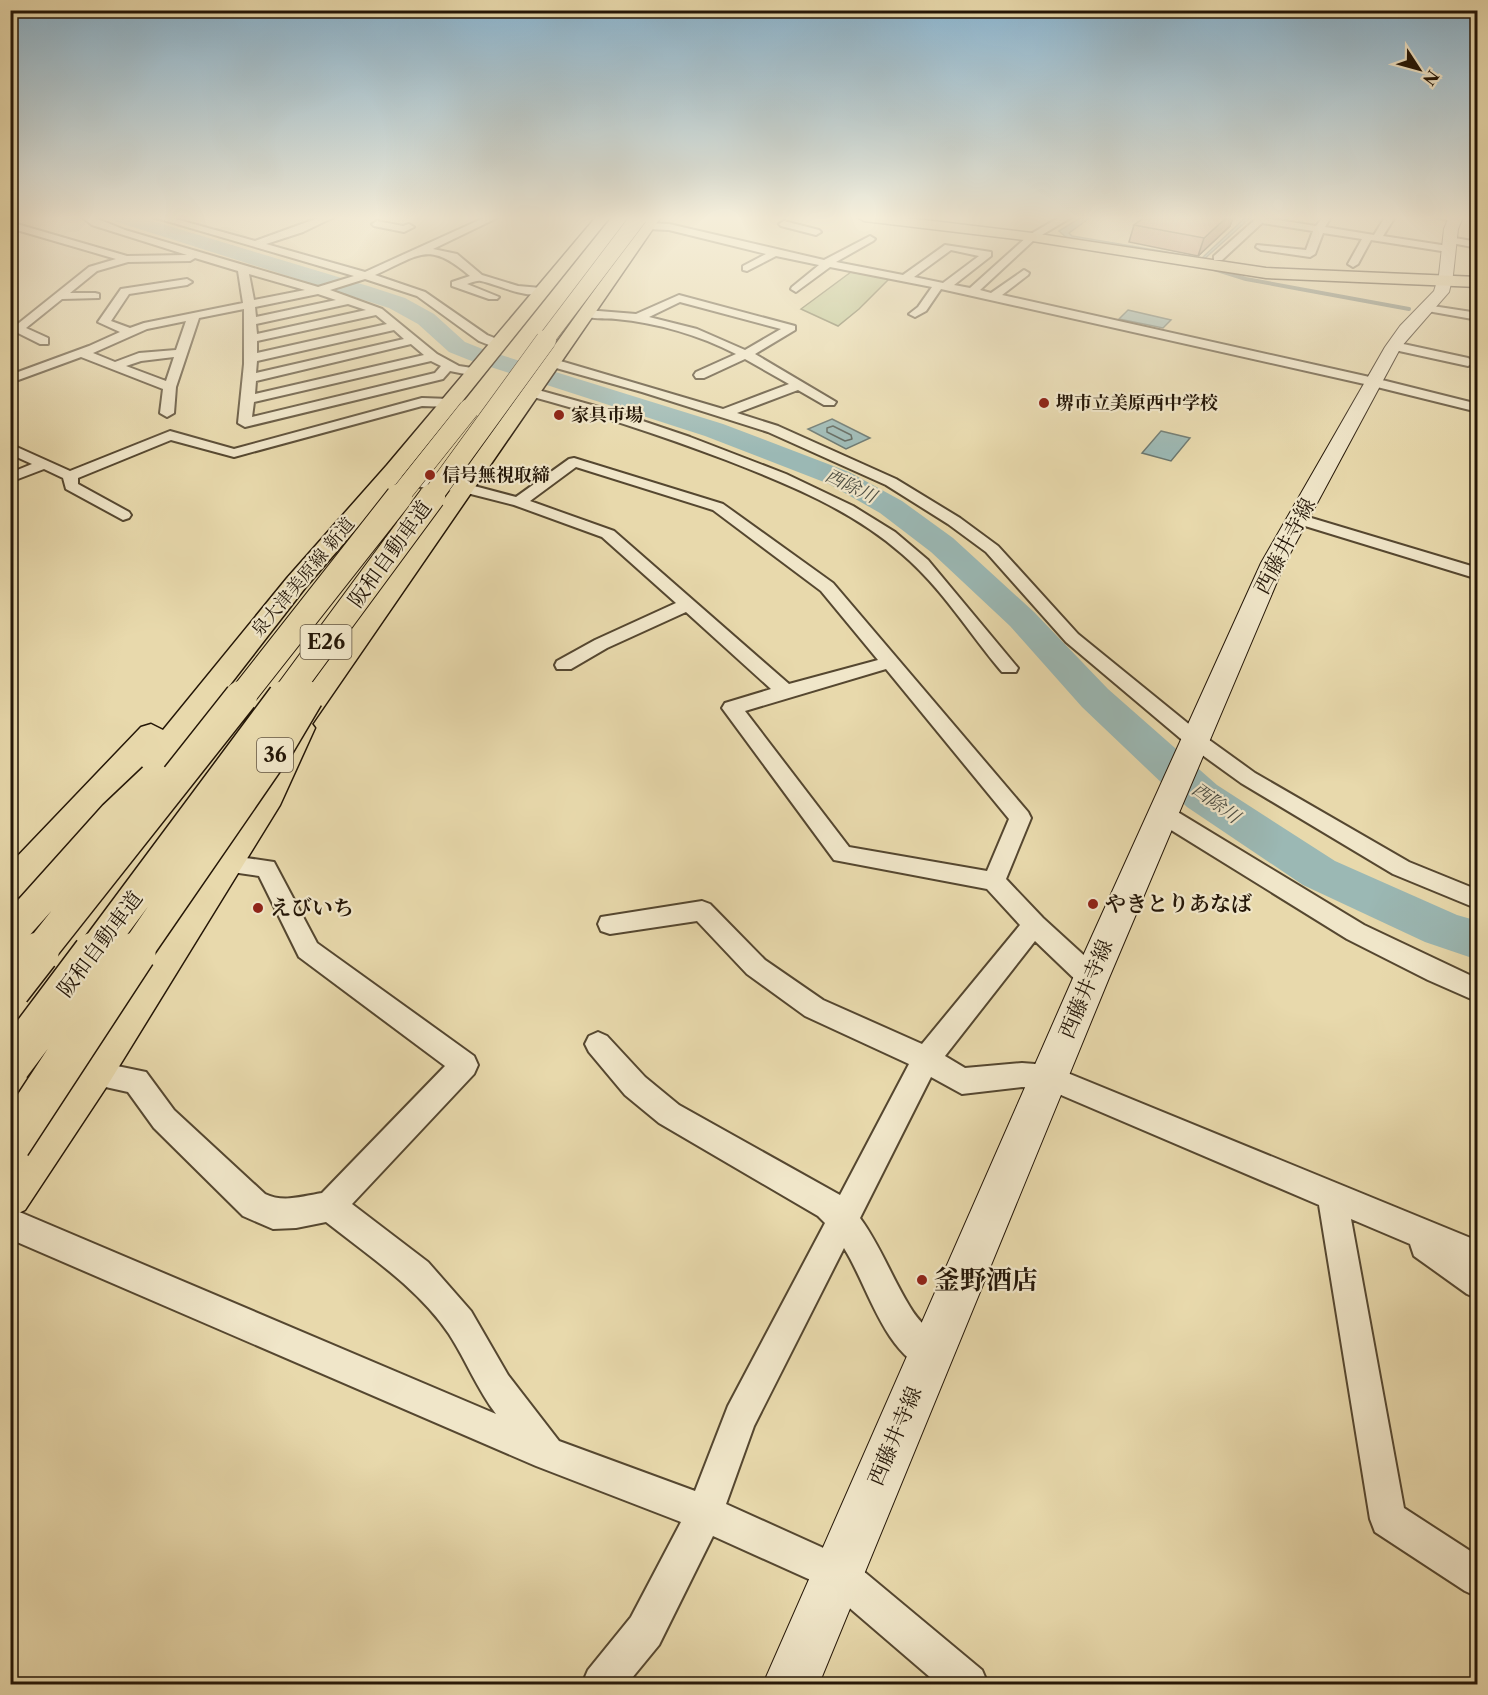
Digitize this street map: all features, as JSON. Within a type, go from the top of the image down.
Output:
[{"type":"main road","name":"泉大津美原線 新道","points":[[10,943],[297,583],[387,479],[496,346],[522,303],[533,296]]},
{"type":"main road","name":"阪和自動車道","points":[[10,989],[558,296]]},
{"type":"main road","name":"阪和自動車道","points":[[10,1065],[384,564],[559,321],[581,296]]},
{"type":"main road","name":"36","points":[[10,1116],[310,707],[598,296]]},
{"type":"main road","name":"西藤井寺線","points":[[791,1684],[1048,1077],[1273,563],[1394,346],[1406,329],[1437,296]]},
{"type":"main road","points":[[10,1144],[136,951],[278,746],[384,564]]},
{"type":"main road","points":[[10,887],[269,605],[297,583]]},
{"type":"main road","points":[[10,933],[115,816],[248,688]]},
{"type":"main road","name":"36","points":[[10,1195],[93,1073],[269,797],[310,707]]},
{"type":"street","points":[[44,340],[18,329],[62,296]]},
{"type":"street","points":[[122,296],[104,322],[130,332]]},
{"type":"street","points":[[248,296],[253,338],[245,423],[439,376],[448,365]]},
{"type":"street","points":[[10,379],[154,323],[291,296]]},
{"type":"street","points":[[335,296],[378,311],[433,357],[448,365],[456,369],[476,371]]},
{"type":"street","points":[[424,296],[496,346]]},
{"type":"street","points":[[491,296],[500,299]]},
{"type":"street","points":[[915,314],[934,296]]},
{"type":"street","points":[[994,296],[1478,408]]},
{"type":"street","points":[[1032,305],[1044,296]]},
{"type":"street","points":[[635,319],[679,298],[791,328],[745,355],[700,375]]},
{"type":"street","points":[[252,321],[349,300]]},
{"type":"street","points":[[1426,308],[1478,317]]},
{"type":"street","points":[[253,338],[378,311]]},
{"type":"street","points":[[586,313],[614,314],[697,333],[724,344],[829,402]]},
{"type":"street","points":[[167,413],[170,387],[194,315]]},
{"type":"street","points":[[35,317],[51,316]]},
{"type":"street","points":[[252,358],[396,326]]},
{"type":"street","points":[[251,378],[414,340]]},
{"type":"street","points":[[1394,346],[1468,362]]},
{"type":"street","points":[[81,353],[170,387]]},
{"type":"street","points":[[114,366],[139,357],[181,353]]},
{"type":"street","points":[[248,399],[433,357]]},
{"type":"street","points":[[552,364],[725,413],[773,429],[891,482],[954,521],[992,549],[1072,638],[1192,745],[1401,868],[1478,900]]},
{"type":"street","points":[[725,413],[798,385]]},
{"type":"street","points":[[532,391],[625,418],[766,471],[816,493],[881,529],[909,551],[930,572],[984,641],[1009,668]]},
{"type":"street","points":[[10,448],[70,476],[170,435],[234,453],[422,402],[450,403]]},
{"type":"street","points":[[519,502],[574,462],[718,507],[827,587],[1020,818],[994,881]]},
{"type":"street","points":[[10,478],[44,464]]},
{"type":"street","points":[[70,476],[71,486],[123,515]]},
{"type":"street","points":[[387,479],[463,488],[519,502],[608,534],[785,691]]},
{"type":"street","points":[[1298,519],[1478,574]]},
{"type":"street","points":[[564,665],[601,644],[687,605]]},
{"type":"street","points":[[891,662],[732,708],[842,854],[994,881],[1034,926],[1091,978]]},
{"type":"street","points":[[1164,809],[1332,918],[1420,967],[1478,991]]},
{"type":"street","points":[[93,1073],[136,1081],[164,1119],[254,1205],[273,1214],[296,1213],[330,1206],[464,1065],[308,950],[266,868],[226,864]]},
{"type":"street","points":[[610,924],[702,911],[756,967],[814,1008],[926,1059],[962,1081],[1022,1075],[1048,1077],[1478,1257]]},
{"type":"street","points":[[602,1684],[645,1631],[705,1513],[740,1418],[926,1059],[1034,926]]},
{"type":"street","points":[[598,1044],[635,1086],[669,1114],[829,1205],[844,1220],[881,1281],[900,1322],[930,1355]]},
{"type":"street","points":[[1332,1196],[1388,1519],[1478,1578]]},
{"type":"street","points":[[330,1206],[417,1273],[459,1322],[496,1387],[549,1454]]},
{"type":"street","points":[[1392,1221],[1478,1283]]},
{"type":"street","points":[[10,1223],[549,1454],[705,1513],[837,1574],[968,1684]]},
{"type":"green space","points":[[818,296],[872,296],[838,326],[801,309]]},
{"type":"water","points":[[1128,310],[1171,320],[1163,328],[1119,319]]},
{"type":"water","points":[[832,419],[870,438],[846,449],[808,429]]},
{"type":"water","points":[[1161,431],[1190,438],[1171,461],[1142,453]]},
{"type":"waterway","name":"西除川","points":[[378,296],[397,303],[426,319],[457,347],[714,430],[839,478],[891,507],[942,545],[1022,619],[1095,698],[1202,796],[1319,873],[1442,929],[1478,941]]},
{"type":"waterway","points":[[1339,296],[1409,309]]},
{"type":"place","name":"堺市立美原西中学校","points":[[1044,403]]},
{"type":"place","name":"家具市場","points":[[559,415]]},
{"type":"place","name":"信号無視取締","points":[[430,475]]},
{"type":"place","name":"やきとりあなば","points":[[1093,904]]},
{"type":"place","name":"えびいち","points":[[258,908]]},
{"type":"place","name":"釜野酒店","points":[[922,1280]]}]
